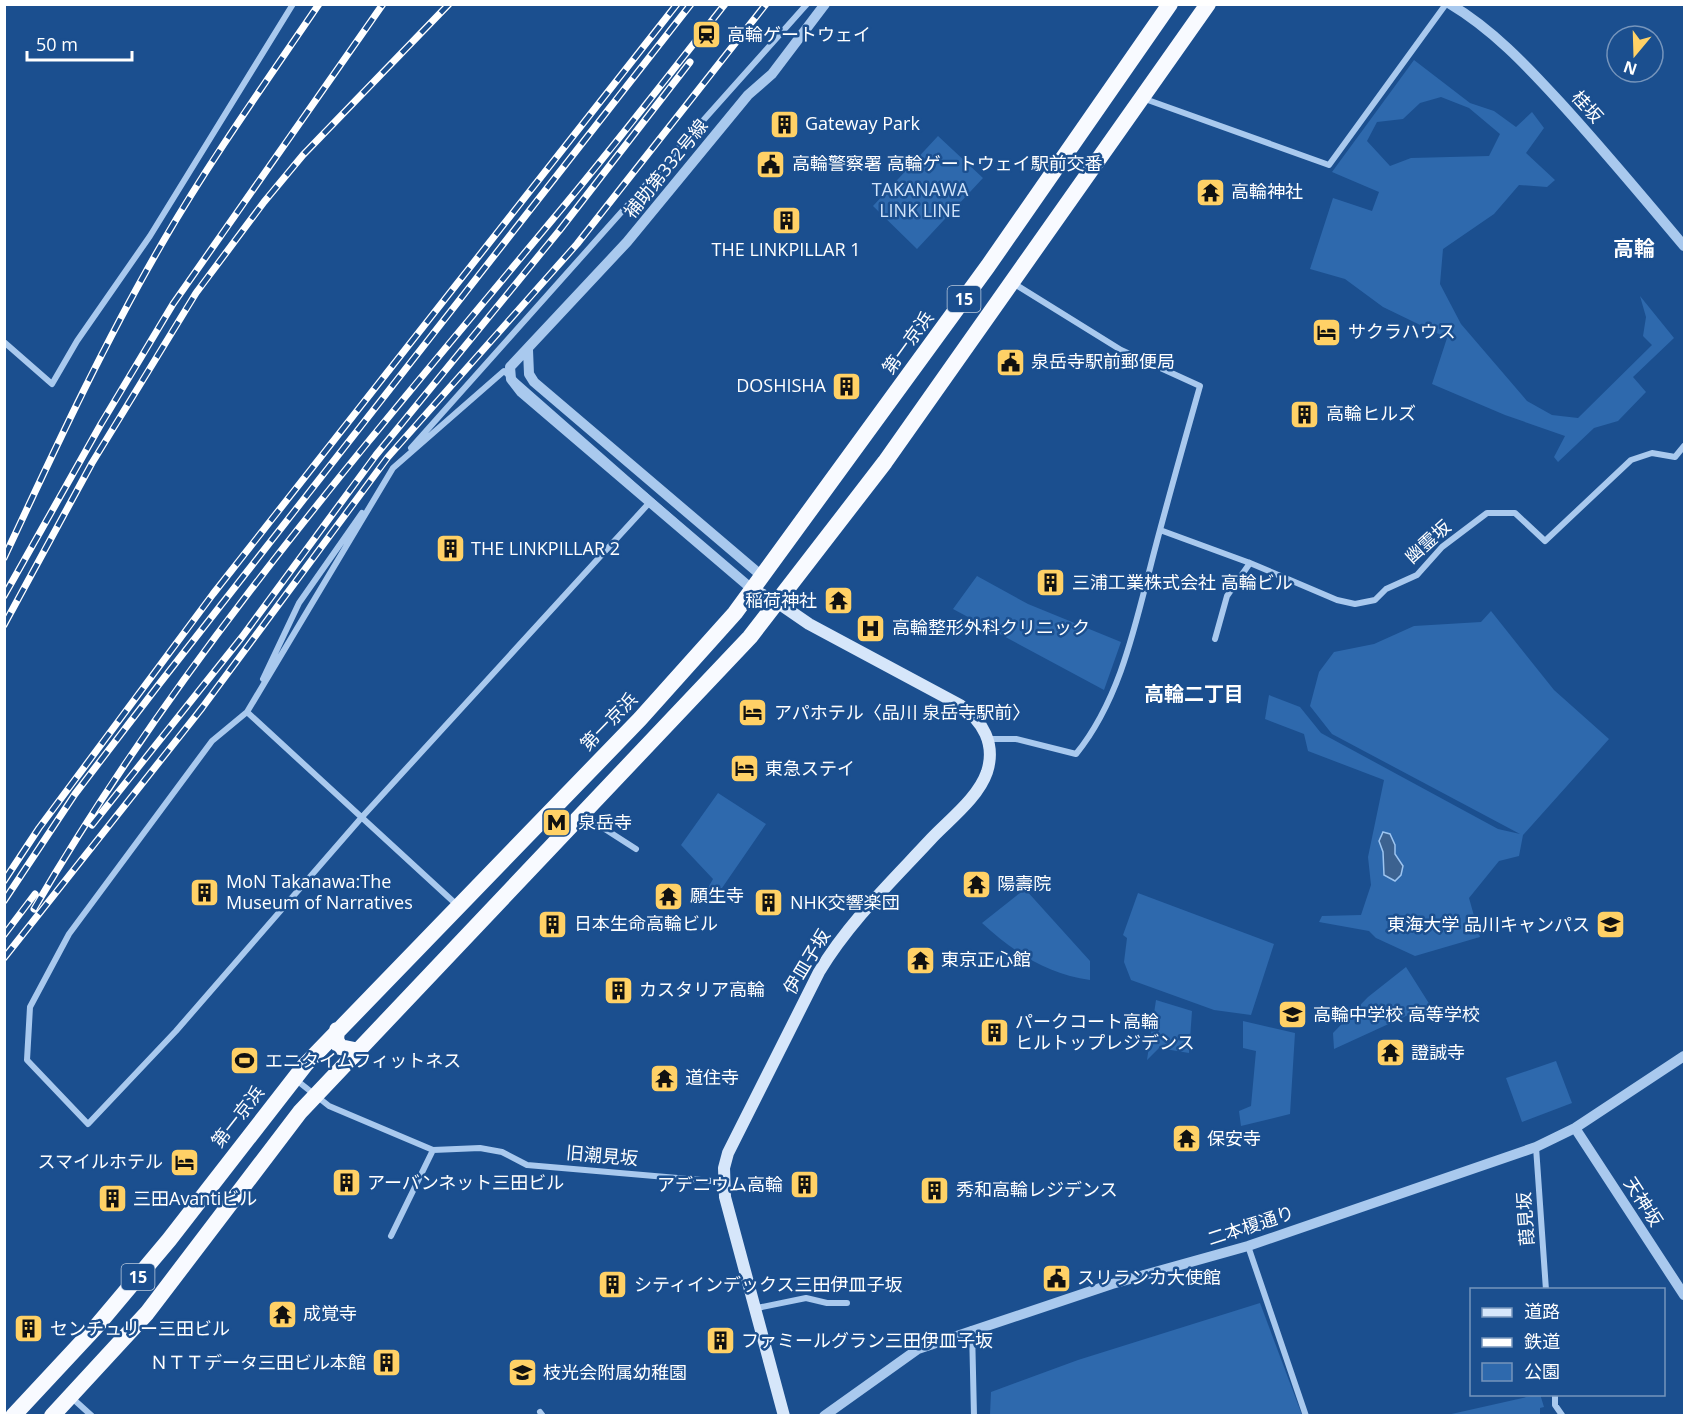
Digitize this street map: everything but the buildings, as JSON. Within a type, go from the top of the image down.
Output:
[{"type":"highway","name":"第一京浜","points":[[13,1416],[95,1328],[169,1240],[294,1078],[457,905],[640,719],[758,584],[988,266],[1170,4]]},
{"type":"highway","name":"15","points":[[52,1416],[147,1312],[315,1096],[750,637],[885,462],[1144,99],[1208,4]]},
{"type":"highway","points":[[337,1030],[336,1040],[340,1047],[359,1051]]},
{"type":"highway","points":[[248,1135],[262,1124],[269,1124],[277,1129],[278,1136],[274,1146]]},
{"type":"main road","points":[[758,584],[777,602],[809,624],[960,705],[977,720],[988,740]]},
{"type":"main road","name":"伊皿子坂","points":[[784,1416],[757,1308],[732,1224],[724,1182],[728,1153],[819,972],[859,916],[980,785],[988,769],[988,740]]},
{"type":"street","points":[[4,342],[52,384],[77,341],[150,236],[293,4]]},
{"type":"street","points":[[247,712],[299,603],[393,468],[807,4]]},
{"type":"street","name":"補助第332号線","points":[[758,584],[521,392],[512,379],[510,367],[627,242],[748,95],[772,74],[825,4]]},
{"type":"street","points":[[1144,99],[1329,165],[1448,4]]},
{"type":"street","name":"桂坂","points":[[1448,4],[1483,27],[1537,76],[1602,148],[1684,246]]},
{"type":"street","points":[[988,740],[1016,739],[1076,754],[1089,738],[1112,692],[1130,642],[1200,386],[1121,350],[1012,282]]},
{"type":"street","points":[[528,350],[529,374],[534,382],[758,584]]},
{"type":"street","points":[[504,371],[758,584],[650,502],[362,817],[176,1032],[88,1124],[27,1060],[30,1007],[69,934],[147,825],[212,741],[247,712],[393,468],[504,371]]},
{"type":"street","name":"幽霊坂","points":[[1160,530],[1250,563],[1337,600],[1355,604],[1375,600],[1386,589],[1417,574],[1442,547],[1487,513],[1515,513],[1545,541],[1631,460],[1652,453],[1675,457],[1684,446]]},
{"type":"street","points":[[1215,639],[1227,596],[1250,563]]},
{"type":"street","points":[[247,712],[457,905]]},
{"type":"street","points":[[582,814],[636,849]]},
{"type":"street","name":"二本榎通り","points":[[824,1416],[918,1349],[972,1329],[1112,1284],[1248,1246],[1424,1183],[1536,1147],[1575,1128],[1684,1056]]},
{"type":"street","points":[[294,1078],[315,1096],[345,1114],[433,1150],[391,1236]]},
{"type":"street","name":"天神坂","points":[[1575,1128],[1684,1294]]},
{"type":"street","name":"葭見坂","points":[[1536,1147],[1546,1288]]},
{"type":"street","name":"旧潮見坂","points":[[433,1150],[480,1148],[502,1152],[527,1165],[724,1182]]},
{"type":"street","points":[[1248,1246],[1306,1416]]},
{"type":"street","points":[[757,1308],[806,1298],[827,1304],[847,1303]]},
{"type":"street","points":[[972,1329],[974,1416]]},
{"type":"street","points":[[70,1396],[92,1416]]},
{"type":"street","points":[[1555,1396],[1556,1405],[1562,1415]]},
{"type":"green space","points":[[1414,60],[1470,103],[1494,111],[1516,127],[1532,112],[1544,128],[1526,153],[1555,180],[1547,187],[1519,185],[1494,214],[1443,249],[1440,284],[1461,324],[1527,401],[1552,415],[1578,418],[1652,345],[1643,336],[1646,317],[1640,296],[1674,338],[1633,377],[1646,392],[1618,421],[1594,428],[1558,462],[1554,457],[1565,436],[1505,415],[1432,384],[1447,338],[1383,307],[1345,279],[1310,269],[1333,198],[1372,211],[1379,192],[1332,172]],"holes":[[[1441,97],[1469,108],[1500,134],[1489,156],[1411,158],[1390,166],[1367,141],[1377,122],[1403,119],[1420,103]]]},
{"type":"green space","name":"TAKANAWA LINK LINE","points":[[938,136],[983,178],[917,249],[873,206]]},
{"type":"green space","points":[[977,576],[1028,604],[1121,642],[1104,690],[953,609]]},
{"type":"green space","points":[[1491,611],[1554,690],[1609,739],[1523,835],[1519,856],[1499,861],[1469,898],[1480,937],[1415,956],[1376,938],[1369,931],[1319,922],[1322,916],[1361,915],[1371,885],[1368,857],[1384,780],[1308,751],[1304,734],[1265,719],[1269,695],[1300,707],[1321,733],[1498,829],[1520,834],[1332,734],[1310,706],[1319,672],[1334,652],[1374,644],[1414,626],[1481,622]]},
{"type":"green space","points":[[718,793],[766,824],[711,904],[703,897],[713,879],[681,845]]},
{"type":"green space","points":[[1025,889],[1090,961],[1090,980],[1060,973],[1032,960],[1006,943],[982,923]]},
{"type":"green space","points":[[1138,893],[1274,944],[1251,1015],[1214,1010],[1131,980],[1124,962],[1127,938],[1123,935]]},
{"type":"green space","points":[[1406,967],[1430,1005],[1334,1049],[1333,1033],[1368,997]]},
{"type":"green space","points":[[1156,1000],[1192,1011],[1189,1053],[1159,1048],[1147,1060]]},
{"type":"green space","points":[[1243,1021],[1295,1033],[1290,1114],[1241,1126],[1239,1111],[1251,1106],[1256,1051],[1243,1048]]},
{"type":"green space","points":[[1556,1061],[1572,1103],[1522,1122],[1506,1078]]},
{"type":"green space","points":[[1260,1303],[1302,1415],[990,1415],[991,1392],[1078,1360]]},
{"type":"green space","points":[[1531,1396],[1541,1396],[1544,1407],[1540,1408],[1540,1415],[1447,1415]]},
{"type":"shaded area","points":[[1383,832],[1390,834],[1395,845],[1395,854],[1403,866],[1401,875],[1395,881],[1384,875],[1383,852],[1379,841]]},
{"type":"railway","points":[[4,558],[100,358],[164,240],[220,150],[319,4]]},
{"type":"railway","points":[[4,596],[101,424],[173,304],[383,4]]},
{"type":"railway","points":[[4,625],[92,463],[196,293],[264,202],[303,155],[449,4]]},
{"type":"railway","points":[[4,881],[39,828],[213,594],[677,4]]},
{"type":"railway","points":[[4,901],[75,794],[160,683],[691,4]]},
{"type":"railway","points":[[34,909],[91,816],[214,639],[346,469],[597,166],[725,4]]},
{"type":"railway","points":[[4,958],[202,708],[388,457],[577,244],[766,4]]},
{"type":"railway","points":[[92,825],[242,637],[376,455],[559,231],[690,62]]},
{"type":"railway","points":[[4,935],[35,894]]},
{"type":"place","name":"高輪ゲートウェイ","points":[[706,35]]},
{"type":"place","name":"Gateway Park","points":[[784,124]]},
{"type":"place","name":"高輪警察署 高輪ゲートウェイ駅前交番","points":[[771,164]]},
{"type":"place","name":"高輪神社","points":[[1210,192]]},
{"type":"place","name":"THE LINKPILLAR 1","points":[[786,221]]},
{"type":"place","name":"サクラハウス","points":[[1327,332]]},
{"type":"place","name":"泉岳寺駅前郵便局","points":[[1010,362]]},
{"type":"place","name":"DOSHISHA","points":[[847,386]]},
{"type":"place","name":"高輪ヒルズ","points":[[1305,414]]},
{"type":"place","name":"THE LINKPILLAR 2","points":[[450,549]]},
{"type":"place","name":"三浦工業株式会社 高輪ビル","points":[[1051,583]]},
{"type":"place","name":"稲荷神社","points":[[838,601]]},
{"type":"place","name":"高輪整形外科クリニック","points":[[871,628]]},
{"type":"place","name":"アパホテル〈品川 泉岳寺駅前〉","points":[[753,713]]},
{"type":"place","name":"東急ステイ","points":[[744,769]]},
{"type":"place","name":"泉岳寺","points":[[557,823]]},
{"type":"place","name":"陽壽院","points":[[976,884]]},
{"type":"place","name":"MoN Takanawa:The Museum of Narratives","points":[[205,892]]},
{"type":"place","name":"願生寺","points":[[669,896]]},
{"type":"place","name":"NHK交響楽団","points":[[769,903]]},
{"type":"place","name":"日本生命高輪ビル","points":[[553,924]]},
{"type":"place","name":"東海大学 品川キャンパス","points":[[1611,925]]},
{"type":"place","name":"東京正心館","points":[[920,960]]},
{"type":"place","name":"カスタリア高輪","points":[[618,990]]},
{"type":"place","name":"高輪中学校 高等学校","points":[[1292,1015]]},
{"type":"place","name":"パークコート高輪 ヒルトップレジデンス","points":[[994,1032]]},
{"type":"place","name":"證誠寺","points":[[1390,1053]]},
{"type":"place","name":"エニタイムフィットネス","points":[[244,1061]]},
{"type":"place","name":"道住寺","points":[[664,1078]]},
{"type":"place","name":"保安寺","points":[[1186,1139]]},
{"type":"place","name":"スマイルホテル","points":[[184,1162]]},
{"type":"place","name":"アーバンネット三田ビル","points":[[346,1183]]},
{"type":"place","name":"アデニウム高輪","points":[[804,1185]]},
{"type":"place","name":"秀和高輪レジデンス","points":[[935,1190]]},
{"type":"place","name":"三田Avantiビル","points":[[112,1199]]},
{"type":"place","name":"スリランカ大使館","points":[[1056,1278]]},
{"type":"place","name":"シティインデックス三田伊皿子坂","points":[[613,1285]]},
{"type":"place","name":"成覚寺","points":[[282,1314]]},
{"type":"place","name":"センチュリー三田ビル","points":[[29,1329]]},
{"type":"place","name":"ファミールグラン三田伊皿子坂","points":[[720,1341]]},
{"type":"place","name":"ＮＴＴデータ三田ビル本館","points":[[387,1363]]},
{"type":"place","name":"枝光会附属幼稚園","points":[[522,1373]]},
{"type":"district","name":"高輪","points":[[1634,249]]},
{"type":"district","name":"高輪二丁目","points":[[1194,694]]}]
